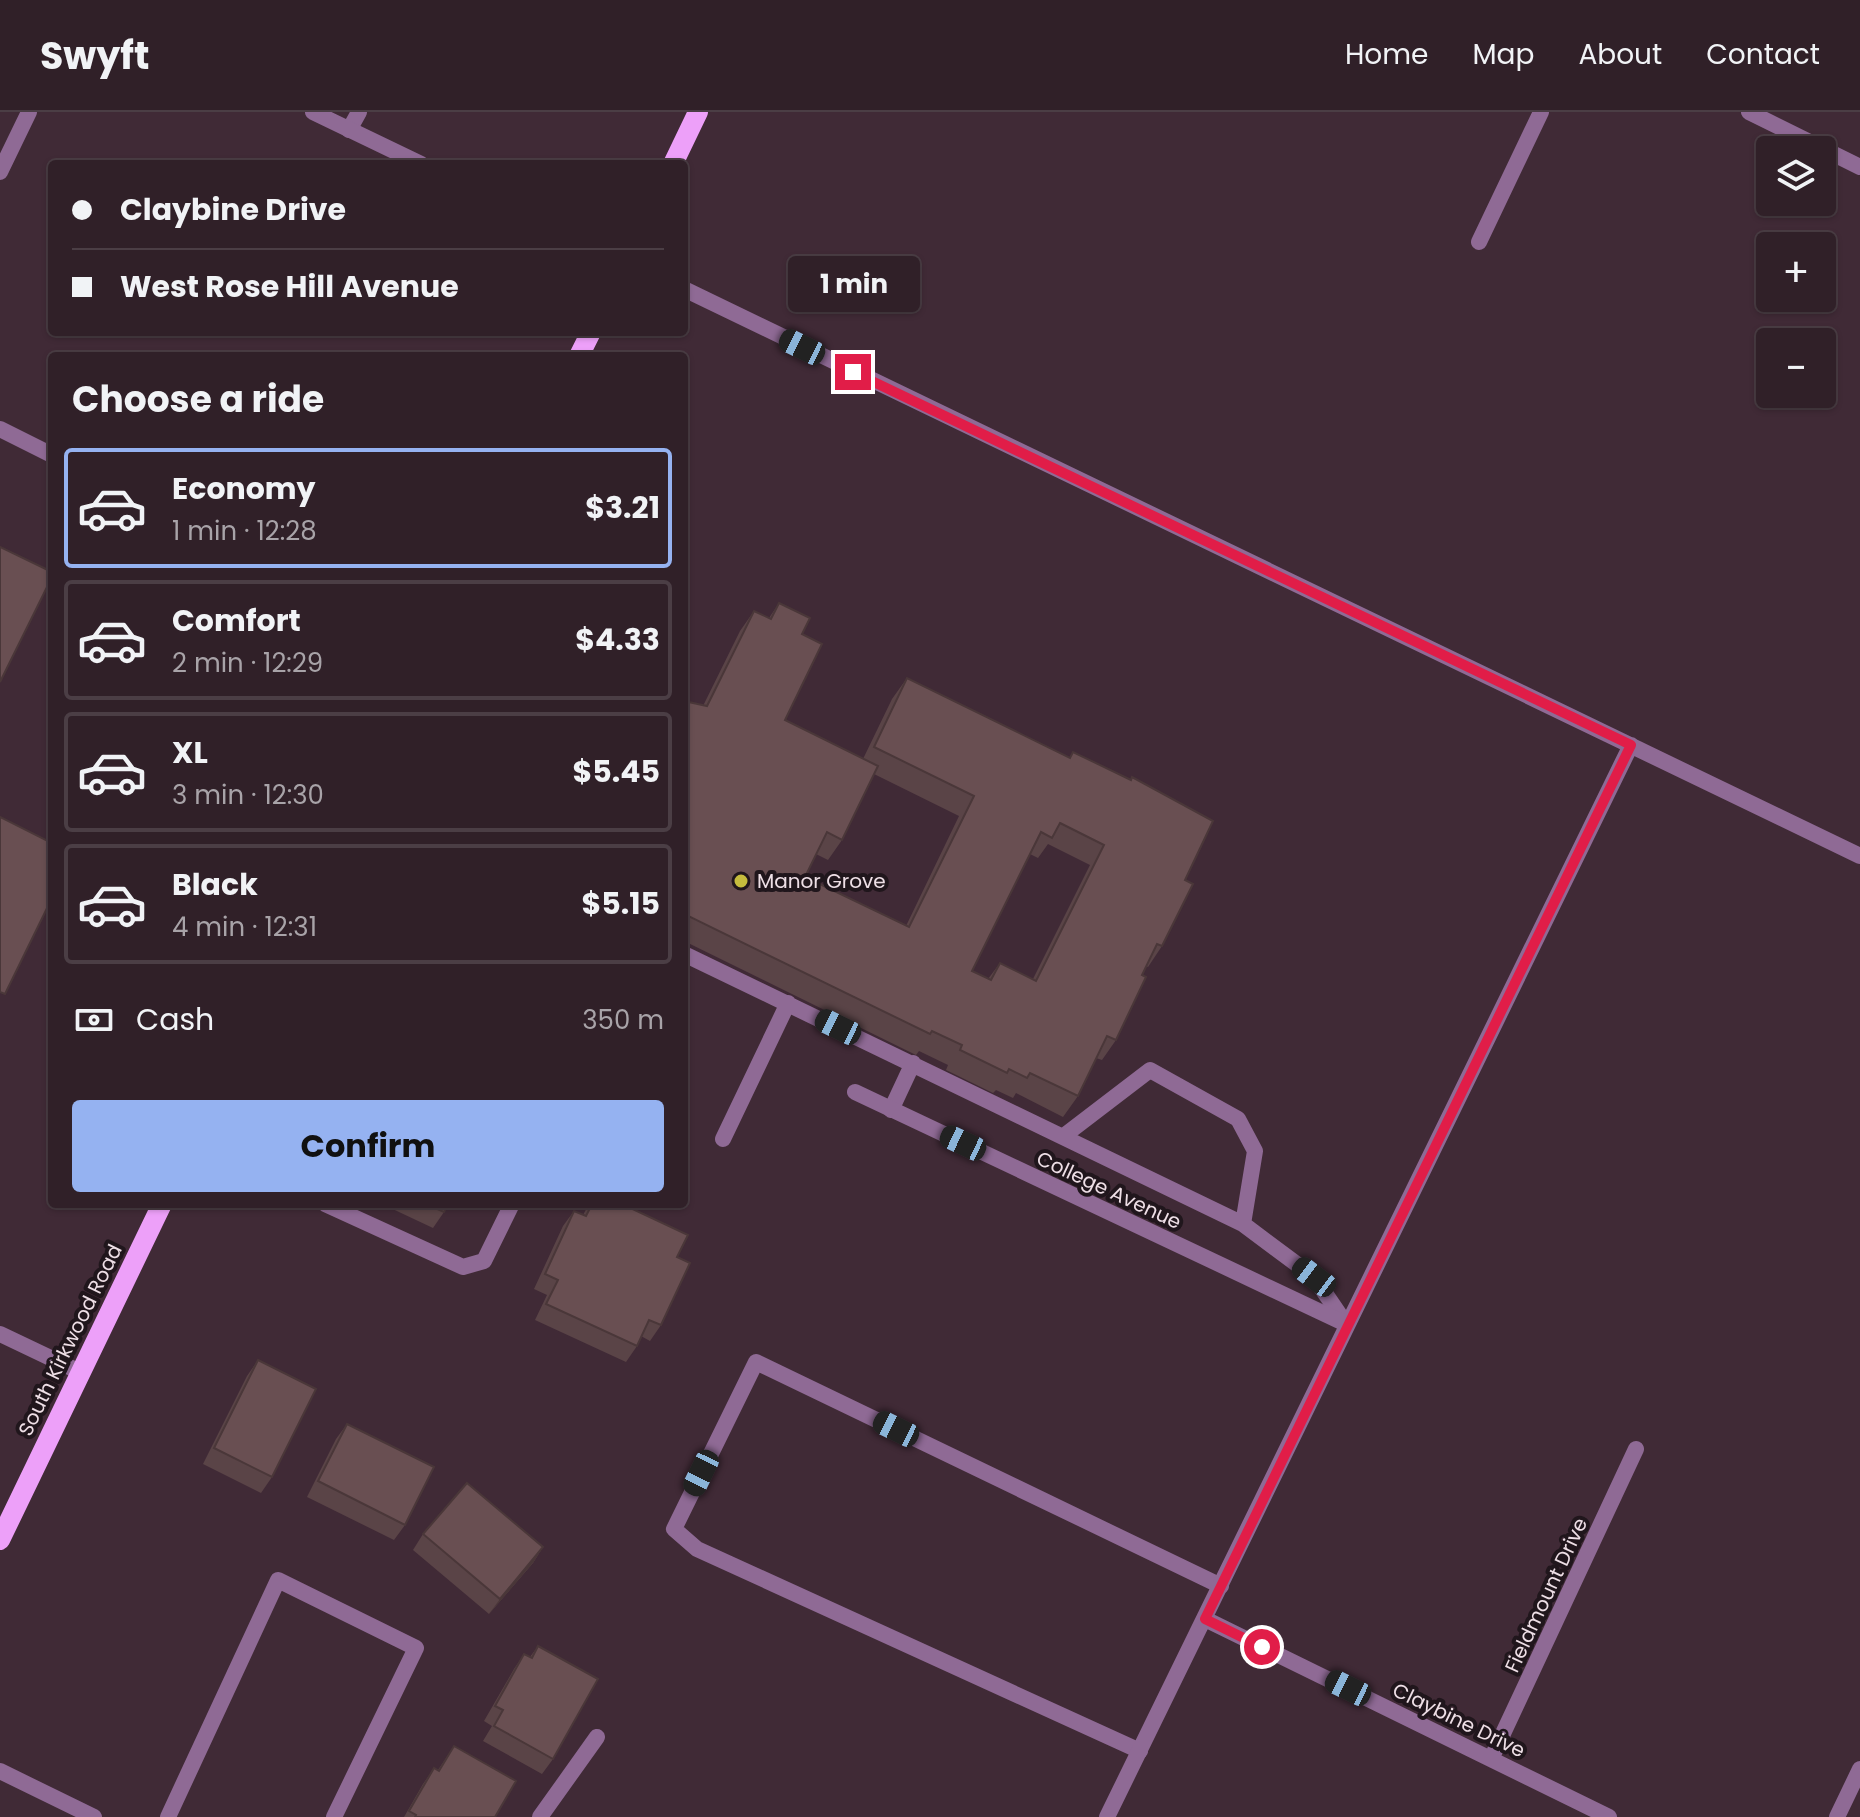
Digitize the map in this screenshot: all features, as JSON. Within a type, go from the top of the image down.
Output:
[{"type":"main road","points":[[675,160],[698,112]]},
{"type":"main road","name":"South Kirkwood Road","points":[[0,1540],[160,1208]]},
{"type":"street","points":[[0,172],[29,112]]},
{"type":"street","points":[[313,112],[413,160]]},
{"type":"street","points":[[349,130],[359,112]]},
{"type":"street","points":[[1479,242],[1541,112]]},
{"type":"street","points":[[1749,112],[1860,167]]},
{"type":"street","points":[[688,291],[1860,856]]},
{"type":"street","points":[[0,429],[48,453]]},
{"type":"street","points":[[1107,1817],[1631,745]]},
{"type":"street","points":[[688,956],[1065,1135],[1243,1224],[1314,1277],[1346,1324]]},
{"type":"street","points":[[723,1139],[788,1003]]},
{"type":"street","points":[[891,1110],[913,1063]]},
{"type":"street","points":[[1065,1135],[1150,1070],[1238,1119],[1255,1151],[1243,1224]]},
{"type":"street","name":"College Avenue","points":[[855,1092],[1346,1324]]},
{"type":"street","points":[[334,1208],[463,1267],[484,1261],[510,1208]]},
{"type":"street","points":[[0,1334],[82,1373]]},
{"type":"street","points":[[1140,1751],[697,1549],[674,1529],[756,1362],[1221,1586]]},
{"type":"street","name":"Fieldmount Drive","points":[[1492,1757],[1636,1449]]},
{"type":"street","points":[[168,1817],[278,1580],[416,1648],[334,1817]]},
{"type":"street","name":"Claybine Drive","points":[[1205,1619],[1609,1817]]},
{"type":"street","points":[[540,1817],[597,1737]]},
{"type":"street","points":[[1837,1817],[1860,1769]]},
{"type":"street","points":[[0,1771],[94,1817]]},
{"type":"building","points":[[0,547],[48,570],[48,585],[0,682]]},
{"type":"building","name":"Manor Grove","points":[[779,603],[810,618],[802,634],[822,644],[785,720],[878,766],[842,840],[827,832],[805,877],[909,927],[974,796],[874,747],[907,678],[1070,758],[1073,752],[1131,780],[1132,777],[1213,821],[1185,880],[1193,884],[1162,946],[1157,944],[1142,975],[1146,977],[1116,1040],[1107,1036],[1078,1096],[1030,1073],[1027,1078],[1009,1069],[1007,1073],[960,1050],[962,1045],[932,1031],[930,1034],[688,916],[688,702],[707,706],[754,611],[771,619]],"holes":[[[1060,823],[1104,845],[1036,981],[1000,963],[991,980],[972,971],[1041,832],[1052,838]]]},
{"type":"building","points":[[0,817],[48,841],[48,906],[5,994],[0,992]]},
{"type":"building","points":[[590,1208],[631,1208],[688,1235],[677,1257],[690,1263],[661,1325],[649,1320],[637,1346],[546,1304],[558,1280],[545,1274],[574,1211],[586,1216]]},
{"type":"building","points":[[258,1360],[316,1389],[272,1477],[214,1448]]},
{"type":"building","points":[[347,1424],[434,1467],[405,1525],[318,1481]]},
{"type":"building","points":[[467,1483],[543,1547],[500,1599],[423,1534]]},
{"type":"building","points":[[538,1646],[598,1679],[553,1759],[494,1726],[503,1710],[495,1706],[524,1654],[532,1658]]},
{"type":"building","points":[[454,1746],[516,1781],[495,1817],[415,1817],[409,1811],[434,1768],[439,1771]]},
{"type":"place","name":"Manor Grove","points":[[741,881]]},
{"type":"route","points":[[853,372],[1631,745],[1346,1324],[1205,1619],[1262,1647]]}]
